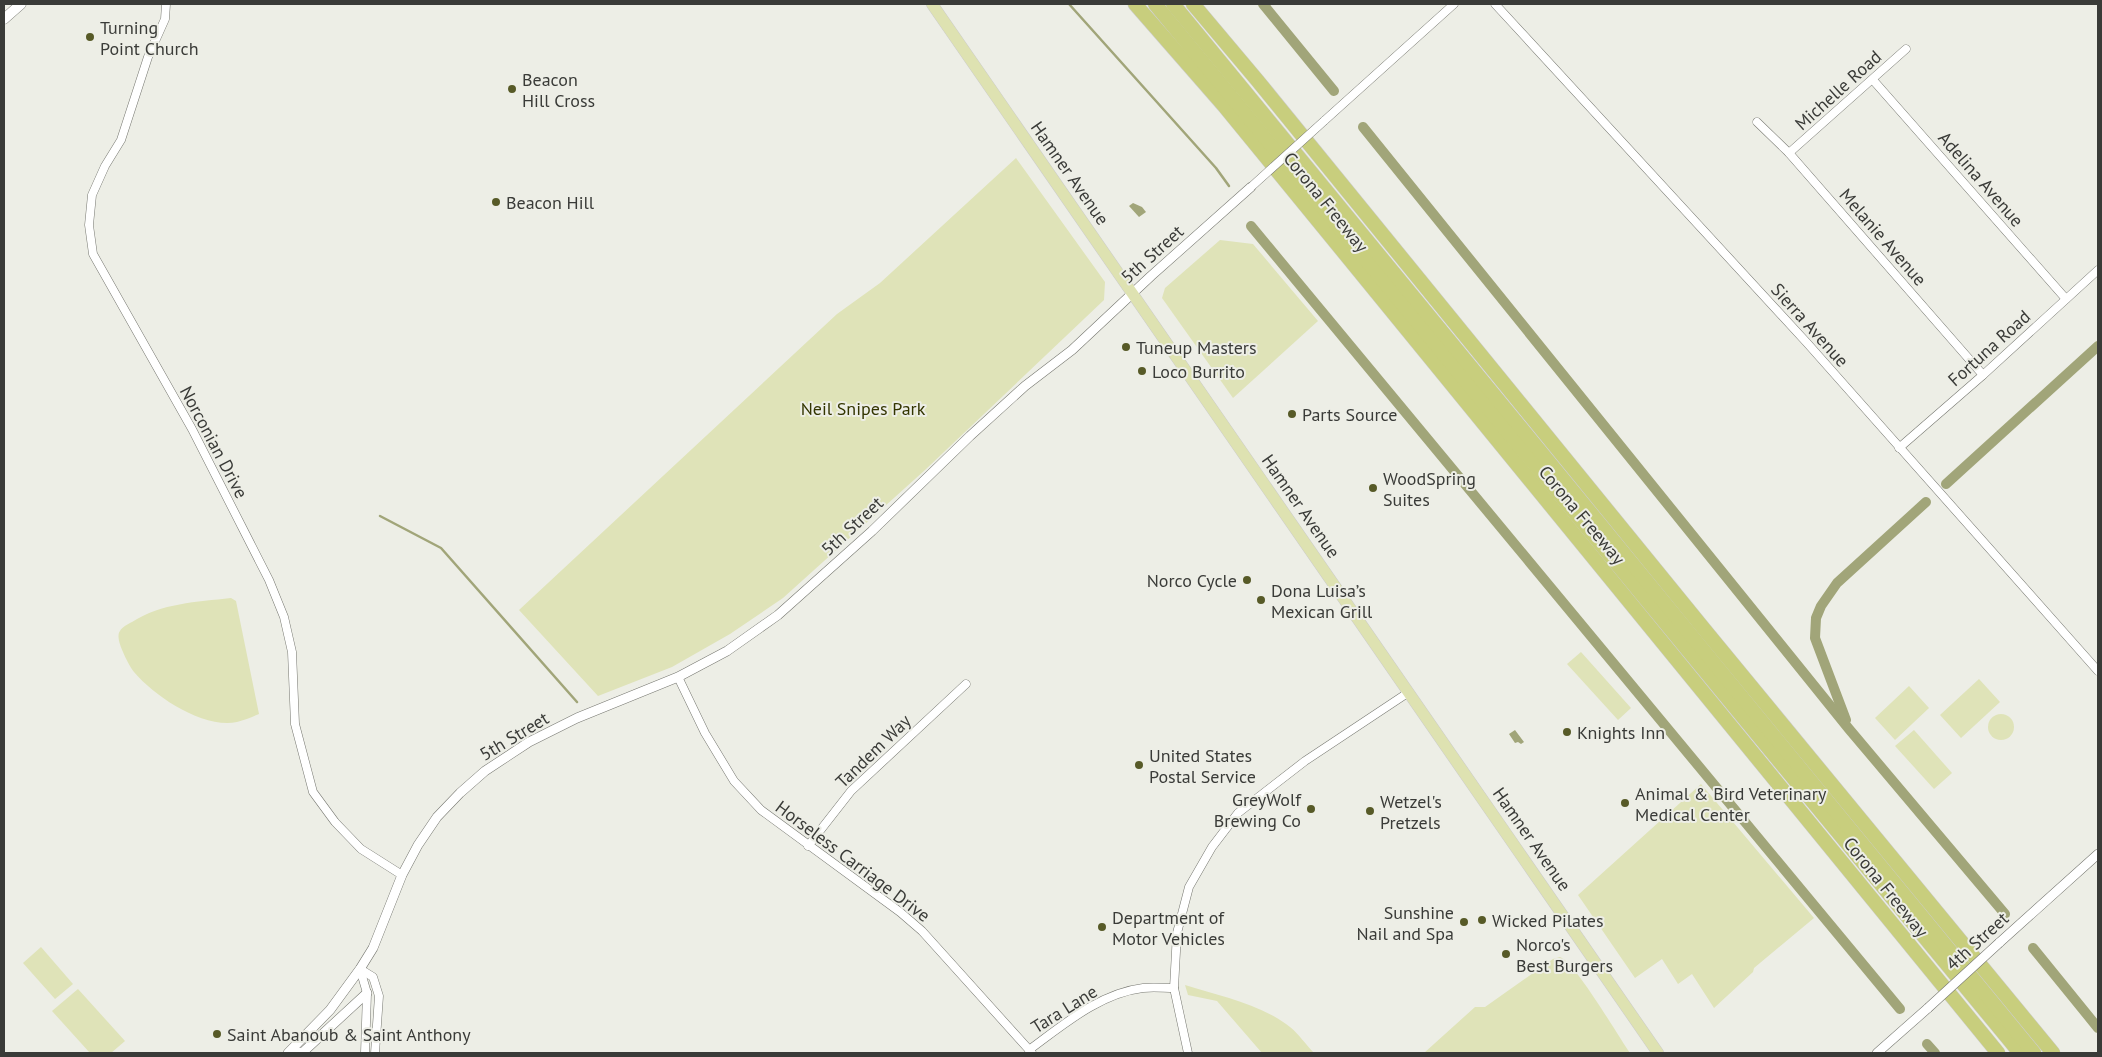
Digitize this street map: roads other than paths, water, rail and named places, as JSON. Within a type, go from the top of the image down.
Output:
[{"type":"highway","name":"Corona Freeway","points":[[1136,4],[1225,107],[1998,1053]]},
{"type":"highway","points":[[1155,4],[2034,1053]]},
{"type":"highway","points":[[1173,4],[2020,1053]]},
{"type":"highway","name":"Corona Freeway","points":[[1193,4],[2053,1053]]},
{"type":"highway","points":[[1631,572],[1673,654]]},
{"type":"highway","points":[[1631,572],[1704,629]]},
{"type":"main road","points":[[4,19],[21,4]]},
{"type":"main road","name":"Hamner Avenue","points":[[932,4],[1658,1053]]},
{"type":"street","name":"Norconian Drive","points":[[166,4],[165,19],[148,57],[121,140],[105,166],[92,195],[89,225],[94,254],[192,429],[269,580],[284,617],[292,652],[295,724],[313,792],[335,822],[361,849],[402,875]]},
{"type":"street","name":"5th Street","points":[[288,1053],[330,1010],[360,969],[373,948],[402,875],[418,845],[437,818],[460,793],[507,756],[529,742],[577,718],[678,677],[727,651],[778,615],[872,531],[970,436],[1025,386],[1072,350],[1454,4]]},
{"type":"street","name":"Sierra Avenue","points":[[1495,4],[1731,260],[2098,671]]},
{"type":"street","name":"Michelle Road","points":[[1789,153],[1906,49]]},
{"type":"street","name":"Adelina Avenue","points":[[1873,80],[2066,299]]},
{"type":"street","name":"Melanie Avenue","points":[[1757,122],[1789,153],[1983,375]]},
{"type":"street","name":"Fortuna Road","points":[[1899,448],[1983,375],[2098,270]]},
{"type":"street","name":"Horseless Carriage Drive","points":[[678,677],[705,733],[734,781],[761,810],[922,930],[1030,1051]]},
{"type":"street","name":"Tandem Way","points":[[808,846],[851,791],[966,684]]},
{"type":"street","points":[[1188,1053],[1174,988],[1177,933],[1189,887],[1212,847],[1238,813],[1305,761],[1409,692]]},
{"type":"street","name":"4th Street","points":[[1877,1053],[2098,854]]},
{"type":"street","points":[[360,969],[367,993],[366,1053]]},
{"type":"street","points":[[360,969],[373,977],[379,996],[375,1053]]},
{"type":"street","name":"Tara Lane","points":[[1030,1051],[1068,1021],[1106,999],[1142,988],[1174,988]]},
{"type":"street","points":[[296,1053],[303,1052],[367,993]]},
{"type":"waterway","points":[[1069,4],[1216,168],[1229,186]]},
{"type":"waterway","points":[[1263,4],[1334,91]]},
{"type":"waterway","points":[[1363,127],[1849,729],[2005,914]]},
{"type":"waterway","points":[[1251,226],[1900,1009]]},
{"type":"waterway","points":[[1946,484],[2098,346]]},
{"type":"waterway","points":[[1846,720],[1815,638],[1816,618],[1821,606],[1837,583],[1926,502]]},
{"type":"waterway","points":[[380,516],[441,548],[577,702]]},
{"type":"waterway","points":[[2033,948],[2098,1028]]},
{"type":"waterway","points":[[1927,1044],[1935,1053]]},
{"type":"place","name":"Turning Point Church","points":[[90,37]]},
{"type":"place","name":"Beacon Hill Cross","points":[[512,89]]},
{"type":"place","name":"Beacon Hill","points":[[496,202]]},
{"type":"place","name":"Tuneup Masters","points":[[1126,347]]},
{"type":"place","name":"Loco Burrito","points":[[1142,371]]},
{"type":"place","name":"Parts Source","points":[[1292,414]]},
{"type":"place","name":"WoodSpring Suites","points":[[1373,488]]},
{"type":"place","name":"Norco Cycle","points":[[1247,580]]},
{"type":"place","name":"Dona Luisa’s Mexican Grill","points":[[1261,600]]},
{"type":"place","name":"Knights Inn","points":[[1567,732]]},
{"type":"place","name":"United States Postal Service","points":[[1139,765]]},
{"type":"place","name":"Animal & Bird Veterinary Medical Center","points":[[1625,803]]},
{"type":"place","name":"GreyWolf Brewing Co","points":[[1311,809]]},
{"type":"place","name":"Wetzel's Pretzels","points":[[1370,811]]},
{"type":"place","name":"Wicked Pilates","points":[[1482,920]]},
{"type":"place","name":"Sunshine Nail and Spa","points":[[1464,922]]},
{"type":"place","name":"Department of Motor Vehicles","points":[[1102,927]]},
{"type":"place","name":"Norco's Best Burgers","points":[[1506,954]]},
{"type":"place","name":"Saint Abanoub & Saint Anthony","points":[[217,1034]]},
{"type":"park label","name":"Neil Snipes Park","points":[[863,408]]}]
